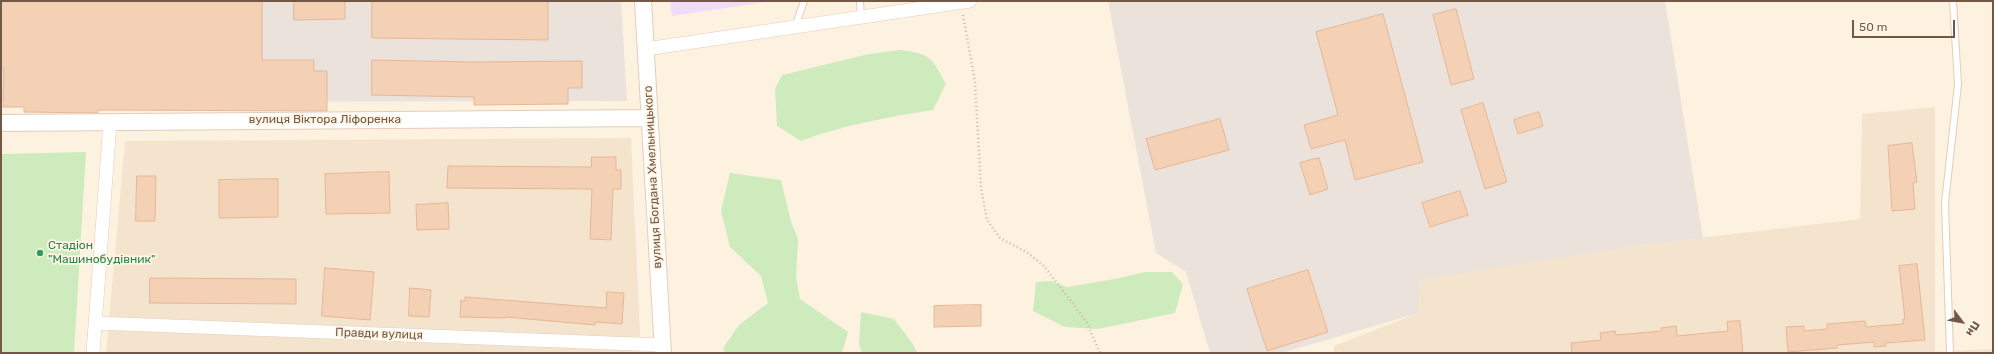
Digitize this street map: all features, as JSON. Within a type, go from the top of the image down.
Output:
[{"type":"street","name":"вулиця Богдана Хмельницького","points":[[643,1],[662,349]]},
{"type":"street","points":[[646,49],[965,2]]},
{"type":"street","name":"вулиця Віктора Ліфоренка","points":[[1,123],[649,118]]},
{"type":"street","points":[[93,353],[110,122]]},
{"type":"street","name":"Правди вулиця","points":[[95,323],[662,349]]},
{"type":"lane","points":[[795,27],[804,1]]},
{"type":"lane","points":[[860,1],[862,17]]},
{"type":"lane","points":[[1950,353],[1945,203],[1958,84],[1953,1]]},
{"type":"path","points":[[965,2],[975,82],[981,188],[987,220],[1000,238],[1028,253],[1044,266],[1086,321],[1100,353]]},
{"type":"shaded area","points":[[1,1],[621,1],[627,101],[1,102]]},
{"type":"shaded area","points":[[670,1],[773,1],[672,16]]},
{"type":"shaded area","points":[[1108,1],[1665,1],[1703,238],[1634,246],[1421,280],[1418,313],[1282,353],[1210,353],[1186,272],[1156,253]]},
{"type":"shaded area","points":[[1935,107],[1935,352],[1993,349],[1993,353],[1334,353],[1334,346],[1418,313],[1422,271],[1860,219],[1862,114]]},
{"type":"shaded area","points":[[631,138],[641,353],[106,353],[125,141]]},
{"type":"green space","points":[[900,50],[925,55],[933,62],[946,84],[933,110],[866,122],[833,130],[801,141],[777,126],[775,89],[782,75],[869,54]]},
{"type":"green space","name":"Стадіон \"Машинобудівник\"","points":[[86,152],[74,353],[1,353],[1,154]]},
{"type":"green space","points":[[730,173],[781,180],[791,222],[798,239],[796,277],[800,299],[848,332],[842,353],[725,353],[723,348],[739,325],[768,303],[761,276],[730,247],[721,211]]},
{"type":"green space","points":[[1145,272],[1172,272],[1183,284],[1175,313],[1098,329],[1065,327],[1033,311],[1036,282],[1051,281],[1067,287],[1115,279]]},
{"type":"green space","points":[[861,312],[894,319],[913,344],[917,353],[862,353],[859,344]]},
{"type":"building","points":[[1,1],[262,1],[262,60],[314,60],[314,71],[327,71],[327,111],[98,110],[98,113],[24,112],[24,107],[3,107],[4,68],[1,68]]},
{"type":"building","points":[[294,1],[345,1],[345,19],[294,20]]},
{"type":"building","points":[[372,1],[548,1],[548,40],[372,38]]},
{"type":"building","points":[[1456,9],[1474,79],[1451,85],[1433,15]]},
{"type":"building","points":[[1383,14],[1423,162],[1355,180],[1345,140],[1311,149],[1304,125],[1338,115],[1316,32]]},
{"type":"building","points":[[372,60],[473,62],[582,61],[582,88],[568,88],[568,104],[474,105],[474,97],[372,95]]},
{"type":"building","points":[[1483,103],[1507,182],[1485,189],[1461,110]]},
{"type":"building","points":[[1539,112],[1543,126],[1518,134],[1514,120]]},
{"type":"building","points":[[1220,119],[1229,150],[1155,170],[1146,139]]},
{"type":"building","points":[[1912,143],[1917,182],[1913,183],[1915,209],[1892,211],[1888,146]]},
{"type":"building","points":[[592,157],[616,157],[616,170],[621,170],[621,189],[613,189],[611,240],[590,239],[592,189],[447,188],[448,166],[591,167]]},
{"type":"building","points":[[1319,158],[1328,189],[1310,195],[1300,163]]},
{"type":"building","points":[[389,172],[390,213],[326,214],[325,174]]},
{"type":"building","points":[[137,176],[156,176],[155,221],[136,221]]},
{"type":"building","points":[[278,179],[278,217],[219,218],[219,180]]},
{"type":"building","points":[[1460,191],[1468,215],[1430,227],[1422,203]]},
{"type":"building","points":[[448,203],[449,229],[417,230],[416,205]]},
{"type":"building","points":[[1917,264],[1925,340],[1885,343],[1886,346],[1874,347],[1874,342],[1837,345],[1837,348],[1788,352],[1786,327],[1804,326],[1804,331],[1827,329],[1827,324],[1865,321],[1866,327],[1903,324],[1903,319],[1905,319],[1899,266]]},
{"type":"building","points":[[325,268],[374,272],[370,320],[322,316]]},
{"type":"building","points":[[1308,270],[1328,332],[1267,351],[1247,289]]},
{"type":"building","points":[[150,278],[296,279],[296,304],[150,303]]},
{"type":"building","points":[[410,288],[431,290],[429,317],[409,316]]},
{"type":"building","points":[[607,292],[624,293],[622,324],[595,322],[595,325],[506,317],[460,317],[461,300],[465,301],[465,297],[606,308]]},
{"type":"building","points":[[981,305],[981,326],[934,327],[934,306]]},
{"type":"building","points":[[1740,321],[1743,353],[1572,353],[1571,343],[1601,340],[1600,333],[1615,331],[1616,335],[1662,331],[1661,328],[1676,326],[1677,336],[1728,331],[1727,322]]},
{"type":"place","name":"Стадіон \"Машинобудівник\"","points":[[40,253]]}]
